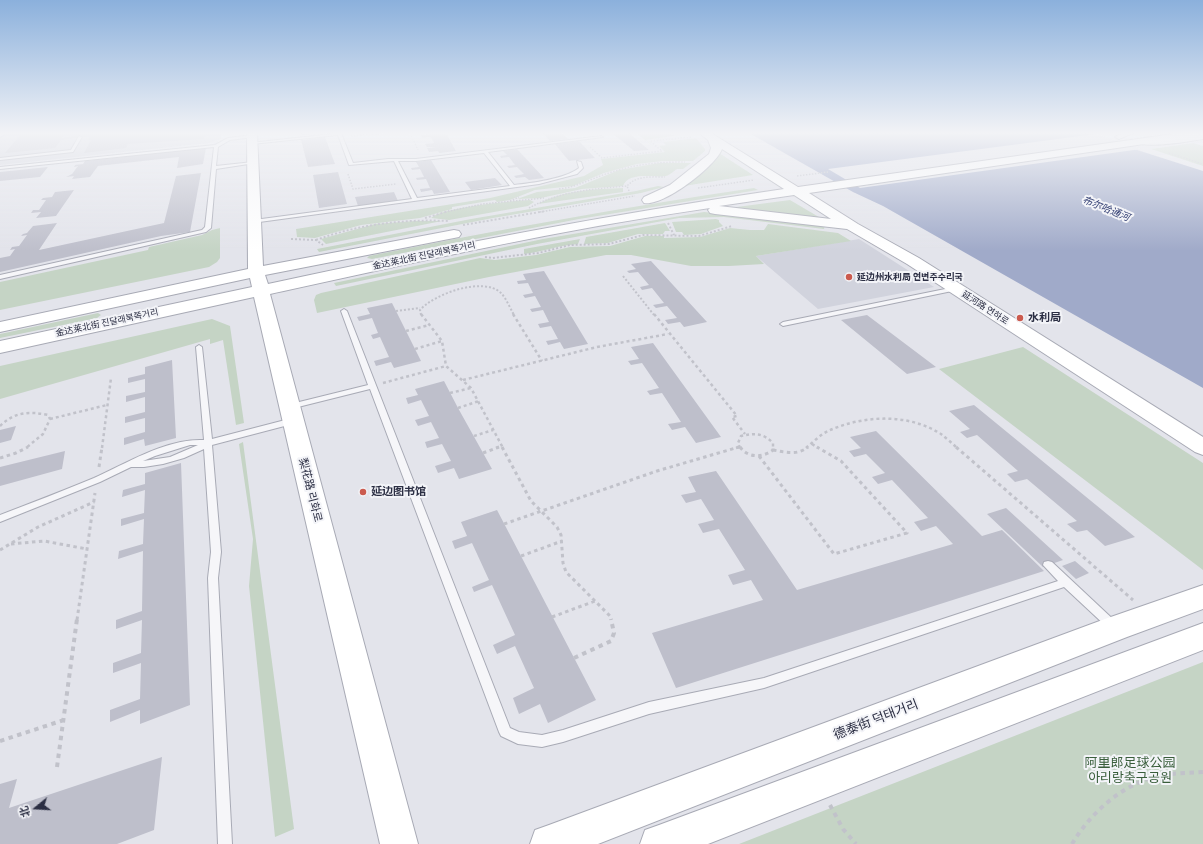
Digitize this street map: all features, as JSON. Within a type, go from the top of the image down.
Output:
[{"type":"main road","name":"梨花路 리화로","points":[[253,172],[254,263],[399,844]]},
{"type":"main road","points":[[649,200],[675,188],[694,172]]},
{"type":"main road","name":"延河路 연하로","points":[[774,172],[881,235],[1203,432]]},
{"type":"main road","name":"金达莱北街 진달래북쪽거리","points":[[626,198],[649,200],[796,185],[892,172]]},
{"type":"main road","name":"金达莱北街 진달래북쪽거리","points":[[0,327],[97,306],[259,281],[369,267],[472,246],[667,216],[796,185]]},
{"type":"main road","name":"延河路 연하로","points":[[796,185],[853,227],[902,255],[1203,447]]},
{"type":"main road","points":[[667,216],[726,211],[839,224],[853,227]]},
{"type":"main road","name":"金达莱北街 진달래북쪽거리","points":[[0,347],[94,326],[367,251],[468,231]]},
{"type":"main road","points":[[367,251],[356,259],[356,261],[369,267]]},
{"type":"main road","points":[[94,326],[106,318],[109,313],[107,309],[97,306]]},
{"type":"main road","name":"德泰街 덕태거리","points":[[549,844],[1116,628],[1203,598]]},
{"type":"main road","points":[[659,844],[1203,636]]},
{"type":"lane","points":[[0,277],[204,231],[208,228],[214,172]]},
{"type":"lane","points":[[401,172],[415,200]]},
{"type":"lane","points":[[502,172],[513,187]]},
{"type":"lane","points":[[254,222],[513,187],[550,181],[576,172]]},
{"type":"lane","points":[[783,324],[955,289]]},
{"type":"lane","points":[[344,311],[505,732],[518,738],[542,741],[650,708],[764,682],[1066,582]]},
{"type":"lane","points":[[199,347],[216,552],[213,578],[224,844]]},
{"type":"lane","points":[[0,519],[130,466],[155,464],[189,455],[208,443],[372,386]]},
{"type":"lane","points":[[1048,565],[1116,628]]},
{"type":"path","points":[[358,172],[347,174],[353,190],[406,182]]},
{"type":"path","points":[[558,189],[572,188],[600,175],[610,172]]},
{"type":"path","points":[[423,219],[460,208],[627,186],[641,178],[668,177]]},
{"type":"path","points":[[626,198],[627,186]]},
{"type":"path","points":[[572,188],[574,192]]},
{"type":"path","points":[[510,201],[522,196]]},
{"type":"path","points":[[529,208],[544,198]]},
{"type":"path","points":[[667,216],[674,235]]},
{"type":"path","points":[[291,239],[316,240],[333,233],[364,225],[423,219],[450,221]]},
{"type":"path","points":[[483,256],[492,258],[546,252],[570,245],[609,244],[643,235],[706,235],[734,225]]},
{"type":"path","points":[[316,240],[324,246]]},
{"type":"path","points":[[582,245],[583,241]]},
{"type":"path","points":[[521,248],[521,255]]},
{"type":"path","points":[[623,276],[668,334],[737,416],[732,417],[745,434]]},
{"type":"path","points":[[396,311],[421,308],[432,297],[441,294],[476,288],[491,288],[501,293],[542,361]]},
{"type":"path","points":[[421,308],[421,316],[442,342],[446,366],[472,388],[531,501],[557,527],[562,535],[563,563],[566,572],[610,616],[614,633],[611,641],[574,658]]},
{"type":"path","points":[[406,331],[429,325]]},
{"type":"path","points":[[463,380],[597,347],[668,334]]},
{"type":"path","points":[[415,348],[442,342]]},
{"type":"path","points":[[372,386],[446,366]]},
{"type":"path","points":[[57,767],[111,378]]},
{"type":"path","points":[[450,393],[472,388]]},
{"type":"path","points":[[458,408],[479,401]]},
{"type":"path","points":[[50,419],[107,405]]},
{"type":"path","points":[[0,426],[11,417],[30,411],[48,416],[50,419]]},
{"type":"path","points":[[773,450],[773,443],[766,436],[755,433],[745,434],[738,439],[739,447],[747,454],[765,456],[773,450],[797,453],[812,444],[820,435],[829,430],[866,419],[881,417],[898,418],[928,426],[941,434],[1136,603]]},
{"type":"path","points":[[0,458],[30,446],[49,425],[50,419]]},
{"type":"path","points":[[474,436],[493,430]]},
{"type":"path","points":[[759,456],[834,554],[907,533],[841,461],[812,444]]},
{"type":"path","points":[[483,453],[501,446]]},
{"type":"path","points":[[504,524],[657,471],[739,447]]},
{"type":"path","points":[[0,550],[38,527],[94,502]]},
{"type":"path","points":[[10,544],[44,541],[87,549]]},
{"type":"path","points":[[521,556],[562,541]]},
{"type":"path","points":[[552,617],[595,601]]},
{"type":"path","points":[[0,741],[64,720]]},
{"type":"path","points":[[1072,844],[1096,814],[1122,792],[1149,779],[1203,772]]},
{"type":"path","points":[[828,802],[843,829],[856,844]]},
{"type":"shaded area","name":"延边州水利局 연변주수리국","points":[[859,239],[934,287],[818,309],[756,256]]},
{"type":"green space","points":[[590,172],[606,172],[573,186],[535,190],[510,200],[497,202],[495,200],[452,207],[452,209],[420,218],[361,225],[315,238],[297,237],[296,229],[490,198],[584,176]]},
{"type":"green space","points":[[613,172],[672,172],[666,176],[642,176],[631,178],[626,181],[623,186],[582,189],[541,198],[517,199],[537,192],[575,188]]},
{"type":"green space","points":[[700,172],[749,172],[753,175],[684,186]]},
{"type":"green space","points":[[658,186],[664,187],[641,193],[493,218],[319,252],[317,249],[471,219]]},
{"type":"green space","points":[[623,188],[623,192],[538,204],[548,199],[568,193]]},
{"type":"green space","points":[[754,188],[758,190],[579,219],[372,259],[367,258],[369,256],[513,228]]},
{"type":"green space","points":[[530,200],[534,202],[528,206],[449,220],[431,218],[438,214],[463,208],[493,203]]},
{"type":"green space","points":[[790,200],[824,220],[729,208]]},
{"type":"green space","points":[[704,212],[825,225],[824,229],[724,217],[679,218],[537,244],[336,286],[334,283],[543,239]]},
{"type":"green space","points":[[719,220],[723,226],[701,234],[684,235],[682,232],[676,232],[672,222]]},
{"type":"green space","points":[[415,221],[442,221],[326,244],[321,239],[375,224]]},
{"type":"green space","points":[[665,223],[670,231],[665,231],[663,234],[638,234],[608,243],[584,244],[586,237]]},
{"type":"green space","points":[[768,224],[838,233],[851,241],[756,256],[764,264],[691,266],[631,255],[606,255],[489,277],[317,313],[314,300],[316,295],[321,293],[480,258],[495,260],[536,255],[570,247],[610,246],[645,236],[664,236],[664,238],[700,237],[730,228],[764,230]]},
{"type":"green space","points":[[220,228],[220,258],[209,267],[0,310],[0,282],[148,250],[149,247],[202,235]]},
{"type":"green space","points":[[580,239],[578,244],[524,254],[524,249]]},
{"type":"green space","points":[[98,313],[101,315],[97,318],[0,338],[0,334]]},
{"type":"green space","points":[[212,319],[230,326],[244,423],[236,425],[223,340],[210,344],[210,339],[0,399],[0,366]]},
{"type":"green space","points":[[1023,347],[1203,463],[1203,570],[939,369]]},
{"type":"green space","points":[[243,442],[294,829],[275,837],[249,586],[253,539],[239,444]]},
{"type":"green space","name":"阿里郎足球公园 아리랑축구공원","points":[[1203,662],[1203,844],[739,844]]},
{"type":"water","name":"布尔哈通河","points":[[818,172],[1203,172],[1203,388],[883,206],[853,192]]},
{"type":"pier","points":[[834,172],[972,172],[860,188]]},
{"type":"building","points":[[0,172],[44,172],[40,177],[0,181]]},
{"type":"building","points":[[73,172],[93,172],[90,177],[72,179],[74,176],[66,177]]},
{"type":"building","points":[[338,172],[347,204],[319,208],[313,175]]},
{"type":"building","points":[[422,172],[438,172],[450,192],[434,194],[432,190],[421,192],[420,189],[430,188],[426,179],[417,180],[416,178],[424,177]]},
{"type":"building","points":[[522,172],[539,172],[544,178],[529,180],[525,177],[516,178],[514,176],[524,174]]},
{"type":"building","points":[[201,173],[190,232],[161,236],[0,272],[0,258],[10,256],[15,249],[10,250],[12,247],[19,246],[27,235],[21,236],[27,233],[33,226],[57,223],[39,250],[164,223],[176,176]]},
{"type":"building","points":[[495,178],[502,185],[471,190],[465,182]]},
{"type":"building","points":[[74,190],[56,216],[36,218],[41,212],[31,213],[33,210],[39,210],[46,200],[41,200],[43,198],[52,197],[55,192]]},
{"type":"building","points":[[394,192],[398,201],[358,206],[355,197]]},
{"type":"building","points":[[651,261],[707,322],[684,327],[680,322],[668,324],[665,320],[677,318],[667,306],[656,308],[653,305],[664,303],[652,288],[642,290],[640,287],[649,285],[638,272],[629,273],[627,271],[636,269],[631,264]]},
{"type":"building","points":[[544,271],[588,344],[564,349],[560,342],[548,345],[546,341],[558,339],[551,326],[540,328],[538,324],[549,322],[543,310],[532,312],[530,309],[541,307],[535,296],[525,298],[523,295],[533,293],[528,283],[518,284],[517,281],[526,280],[523,274]]},
{"type":"building","points":[[392,303],[421,361],[394,368],[391,362],[376,366],[374,361],[389,357],[380,337],[373,339],[371,335],[378,333],[372,318],[359,321],[357,317],[370,314],[367,308]]},
{"type":"building","points":[[867,315],[936,367],[907,374],[841,320]]},
{"type":"building","points":[[653,343],[721,437],[696,443],[685,427],[672,430],[668,424],[681,422],[662,393],[650,395],[647,391],[659,388],[642,363],[631,365],[628,361],[639,359],[631,347]]},
{"type":"building","points":[[172,360],[176,438],[145,446],[144,439],[124,445],[124,438],[145,432],[145,418],[125,423],[125,417],[145,412],[145,397],[126,402],[126,396],[145,392],[145,379],[128,383],[128,378],[145,374],[145,367]]},
{"type":"building","points":[[444,381],[492,469],[459,479],[454,468],[438,473],[435,466],[451,461],[442,444],[427,448],[425,442],[439,438],[431,422],[418,426],[415,420],[429,416],[421,400],[408,404],[406,398],[418,395],[415,389]]},
{"type":"building","points":[[974,405],[1135,537],[1105,546],[1087,530],[1077,532],[1067,524],[1077,521],[1027,479],[1015,482],[1007,474],[1018,471],[977,435],[967,438],[960,432],[970,429],[949,411]]},
{"type":"building","points":[[16,426],[11,440],[0,443],[0,430]]},
{"type":"building","points":[[876,431],[982,536],[1002,530],[1044,571],[676,688],[652,633],[763,600],[751,580],[733,585],[728,575],[745,570],[719,529],[703,533],[698,524],[714,520],[701,499],[686,503],[681,495],[696,492],[688,477],[716,471],[797,590],[953,544],[936,526],[921,531],[914,522],[928,518],[892,480],[878,484],[872,477],[885,473],[866,454],[854,457],[849,451],[861,448],[850,437]]},
{"type":"building","points":[[65,451],[62,469],[0,486],[0,467]]},
{"type":"building","points":[[181,463],[190,705],[140,724],[140,710],[110,722],[110,710],[140,699],[141,663],[113,673],[113,663],[141,653],[142,620],[116,629],[116,620],[142,611],[143,551],[118,559],[119,551],[143,544],[144,519],[121,526],[121,519],[144,513],[145,490],[122,497],[123,490],[145,484],[145,473]]},
{"type":"building","points":[[1006,508],[1063,560],[1043,567],[987,514]]},
{"type":"building","points":[[497,510],[596,700],[548,723],[540,704],[519,714],[513,698],[534,688],[515,646],[497,654],[493,645],[515,635],[492,585],[474,592],[472,587],[489,580],[472,543],[455,549],[452,541],[467,536],[461,522]]},
{"type":"building","points":[[1075,561],[1089,573],[1076,579],[1062,566]]},
{"type":"building","points":[[162,757],[154,830],[117,844],[0,844],[0,784],[17,779],[9,808]]},
{"type":"place","name":"延边州水利局 연변주수리국","points":[[849,277]]},
{"type":"place","name":"水利局","points":[[1020,318]]},
{"type":"place","name":"延边图书馆","points":[[363,492]]}]
